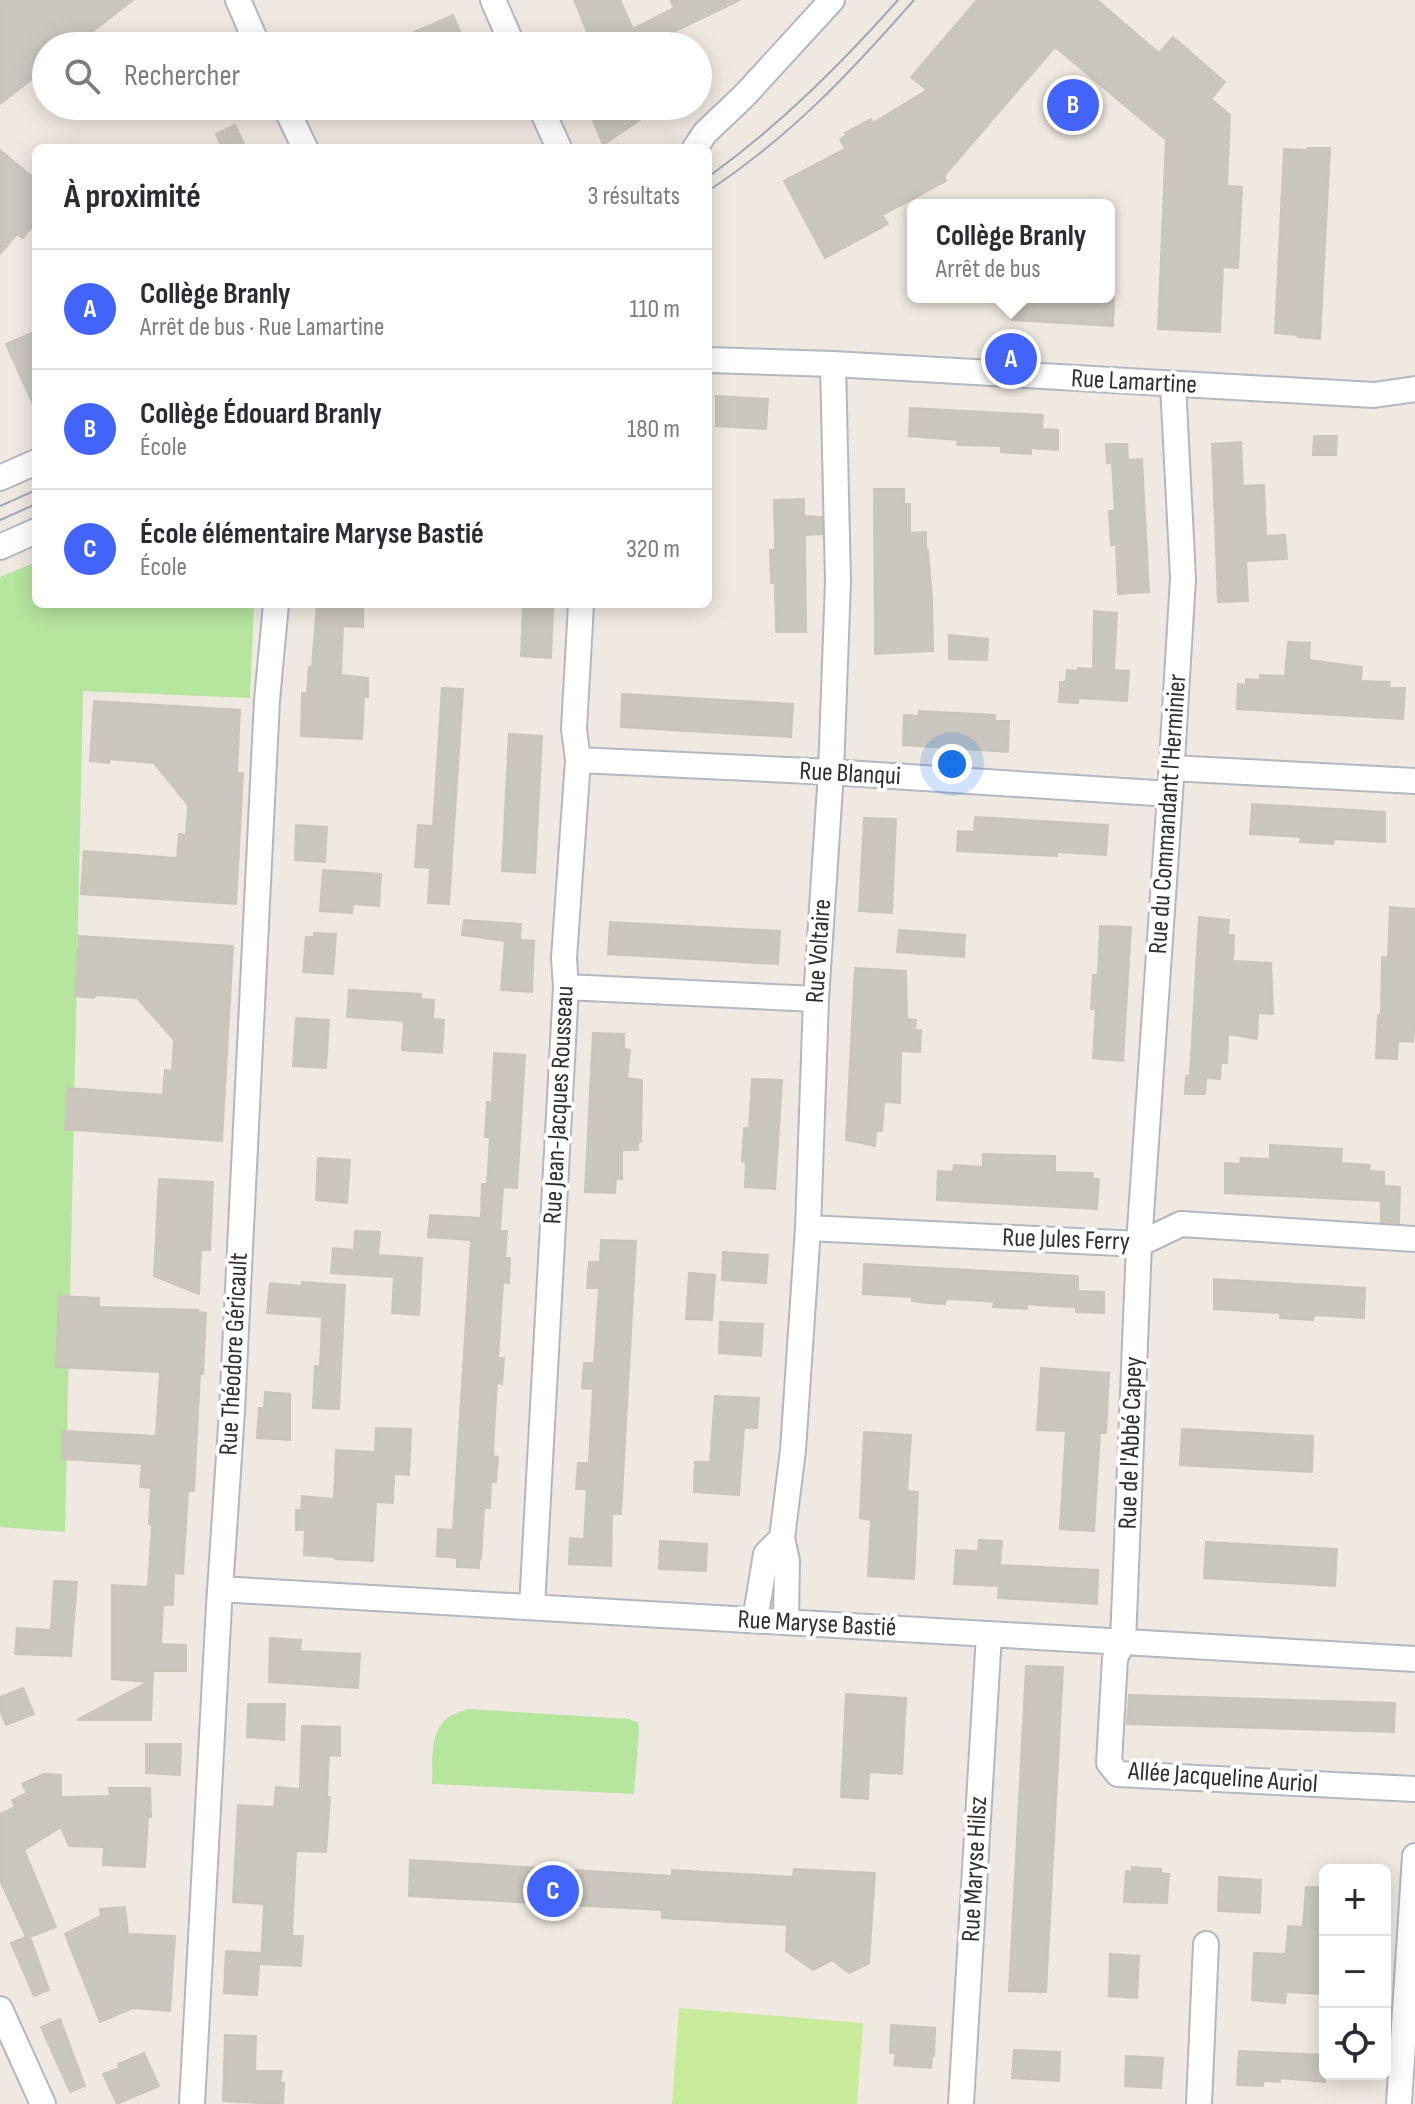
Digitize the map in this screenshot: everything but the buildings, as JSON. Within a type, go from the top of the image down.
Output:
[{"type":"street","points":[[238,0],[252,32]]},
{"type":"street","points":[[493,0],[507,32]]},
{"type":"street","points":[[700,140],[832,0]]},
{"type":"street","points":[[292,120],[303,144]]},
{"type":"street","points":[[546,120],[557,144]]},
{"type":"street","name":"Rue Lamartine","points":[[712,360],[833,364],[1374,395],[1415,389]]},
{"type":"street","name":"Rue Voltaire","points":[[786,1622],[787,1561],[782,1538],[793,1450],[808,1228],[816,999],[831,772],[838,581],[833,364]]},
{"type":"street","name":"Rue du Commandant l'Herminier","points":[[1139,1244],[1183,578],[1173,384]]},
{"type":"street","points":[[0,478],[32,464]]},
{"type":"street","points":[[0,547],[32,533]]},
{"type":"street","name":"Rue Théodore Géricault","points":[[192,2104],[232,1411],[267,700],[276,608]]},
{"type":"street","name":"Rue Jean-Jacques Rousseau","points":[[532,1607],[566,987],[564,958],[578,760],[574,729],[581,608]]},
{"type":"street","name":"Rue Blanqui","points":[[578,760],[831,772],[1170,794]]},
{"type":"street","points":[[1171,768],[1415,781]]},
{"type":"street","points":[[566,987],[816,999]]},
{"type":"street","name":"Rue Jules Ferry","points":[[808,1228],[1139,1244],[1181,1224],[1415,1239]]},
{"type":"street","name":"Rue de l'Abbé Capey","points":[[1123,1642],[1139,1244]]},
{"type":"street","name":"Rue Voltaire","points":[[755,1620],[766,1554],[782,1538]]},
{"type":"street","name":"Rue Maryse Bastié","points":[[220,1589],[1415,1659]]},
{"type":"street","name":"Rue Maryse Hilsz","points":[[961,2104],[989,1634]]},
{"type":"street","name":"Allée Jacqueline Auriol","points":[[1123,1642],[1115,1658],[1109,1763],[1118,1774],[1415,1789]]},
{"type":"street","points":[[1399,2104],[1409,2059],[1415,1856]]},
{"type":"street","points":[[1199,2104],[1206,1944]]},
{"type":"street","points":[[0,2009],[43,2104]]},
{"type":"green space","points":[[32,564],[32,608],[254,608],[250,698],[83,691],[65,1532],[0,1527],[0,577]]},
{"type":"green space","points":[[468,1709],[629,1719],[638,1723],[634,1794],[432,1784],[436,1734],[445,1720]]},
{"type":"green space","points":[[679,2008],[863,2023],[857,2104],[672,2104]]},
{"type":"tram line","points":[[712,174],[808,94],[898,0]]},
{"type":"tram line","points":[[712,188],[766,148],[818,103],[914,0]]},
{"type":"tram line","points":[[0,506],[32,492]]},
{"type":"tram line","points":[[0,520],[32,506]]},
{"type":"place","name":"Collège Édouard Branly","points":[[1073,105]]},
{"type":"place","name":"Collège Branly","points":[[1011,359]]},
{"type":"place","name":"École élémentaire Maryse Bastié","points":[[553,1891]]}]
